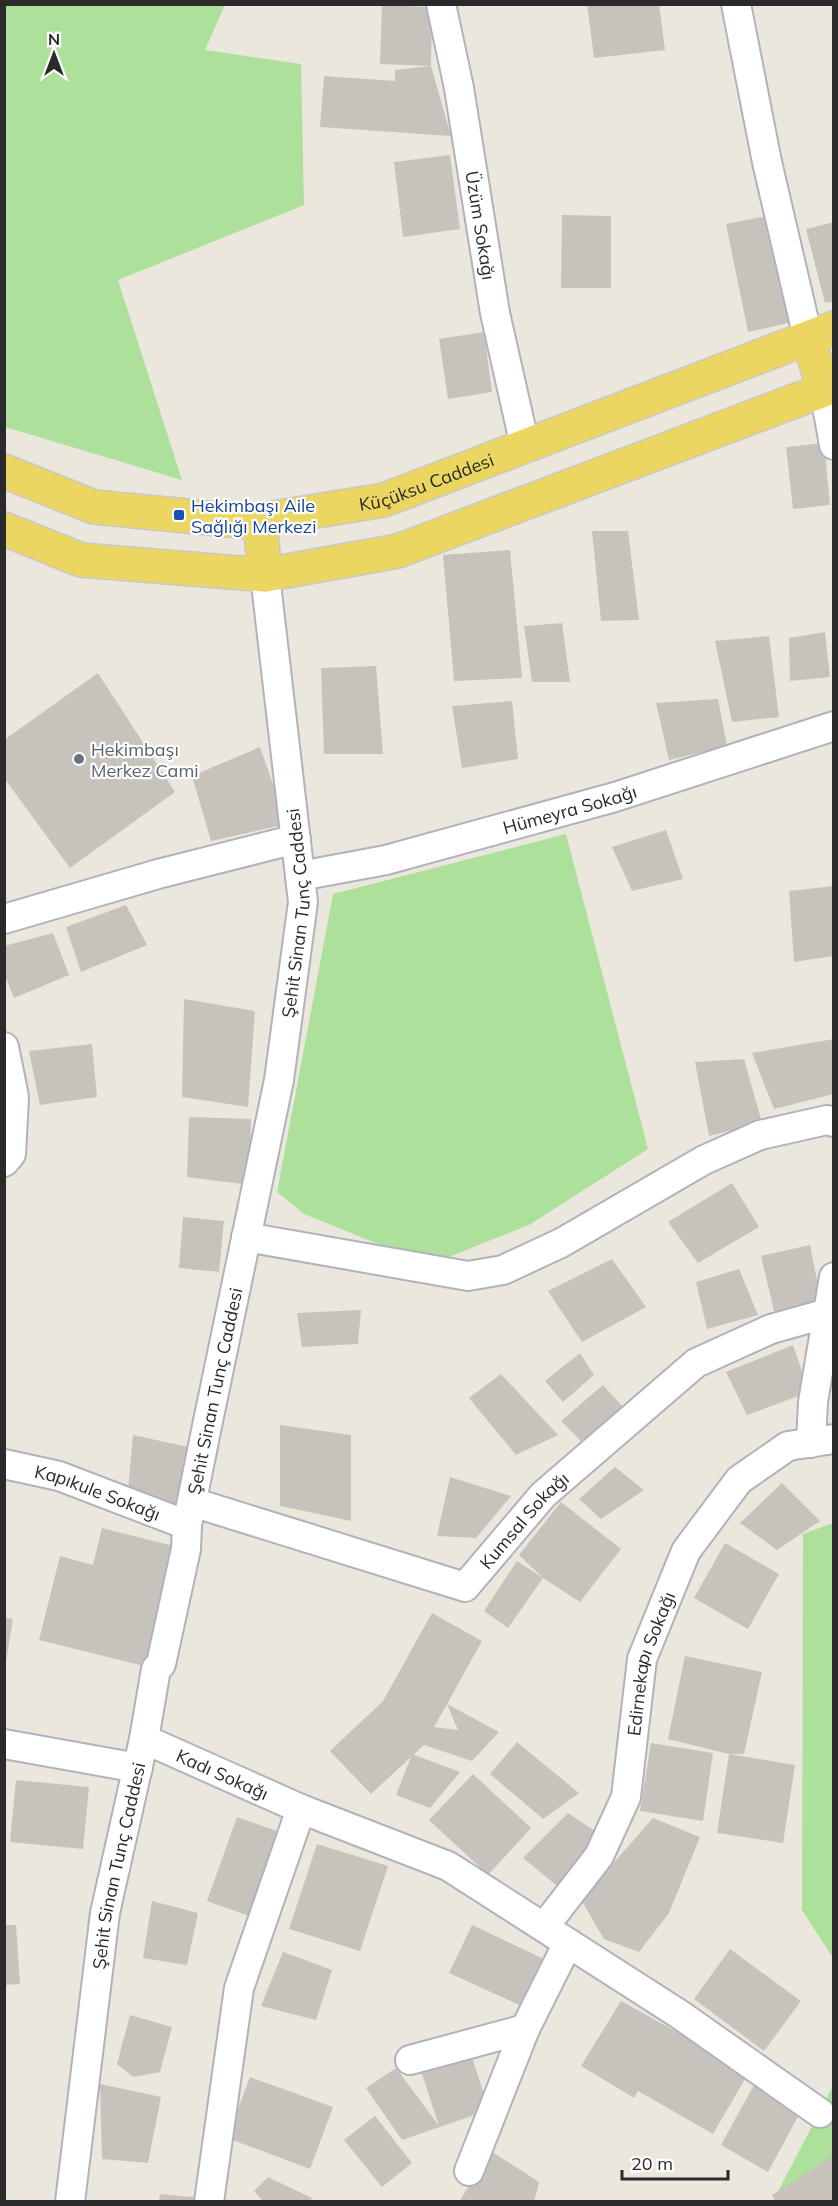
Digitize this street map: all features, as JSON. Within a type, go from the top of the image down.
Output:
[{"type":"main road","name":"Küçüksu Caddesi","points":[[10,481],[94,507],[249,522],[384,500],[821,333]]},
{"type":"main road","points":[[4,529],[81,560],[265,574],[398,551],[829,387],[821,333]]},
{"type":"main road","points":[[260,520],[265,574]]},
{"type":"street","name":"Üzüm Sokağı","points":[[441,4],[459,88],[495,313],[525,446]]},
{"type":"street","points":[[736,4],[767,162],[821,333]]},
{"type":"street","points":[[829,387],[834,445]]},
{"type":"street","name":"Şehit Sinan Tunç Caddesi","points":[[70,2202],[105,1913],[138,1768],[156,1669],[161,1664],[186,1549],[190,1514],[279,1080],[303,902],[265,574]]},
{"type":"street","name":"Hümeyra Sokağı","points":[[300,876],[386,860],[615,797],[834,726]]},
{"type":"street","points":[[4,919],[158,874],[296,839]]},
{"type":"street","points":[[4,1047],[14,1097],[11,1154],[4,1162]]},
{"type":"street","points":[[246,1237],[468,1276],[503,1270],[561,1243],[704,1160],[760,1135],[827,1120],[834,1122]]},
{"type":"street","name":"Edirnekapı Sokağı","points":[[544,1928],[599,1856],[626,1797],[642,1659],[686,1551],[739,1480],[788,1446],[822,1441],[813,1402],[834,1277]]},
{"type":"street","name":"Kumsal Sokağı","points":[[190,1514],[465,1587],[543,1495],[696,1363],[771,1329],[828,1313]]},
{"type":"street","name":"Kapıkule Sokağı","points":[[4,1464],[59,1476],[190,1514]]},
{"type":"street","name":"Kadı Sokağı","points":[[144,1739],[301,1809],[448,1866],[679,2014],[820,2113]]},
{"type":"street","points":[[4,1744],[138,1768]]},
{"type":"street","points":[[209,2202],[239,1988],[301,1809]]},
{"type":"street","points":[[469,2171],[525,2029],[568,1943]]},
{"type":"street","points":[[410,2060],[525,2029]]},
{"type":"green space","points":[[4,5],[225,5],[205,50],[301,64],[304,205],[118,280],[182,480],[5,427]]},
{"type":"green space","points":[[566,834],[648,1149],[529,1225],[449,1257],[383,1246],[304,1214],[277,1192],[333,894]]},
{"type":"green space","points":[[834,1523],[833,1958],[802,1910],[803,1534]]},
{"type":"green space","points":[[833,2086],[833,2201],[773,2201]]},
{"type":"building","points":[[587,4],[659,4],[665,50],[594,58]]},
{"type":"building","points":[[382,5],[432,7],[431,66],[380,64]]},
{"type":"building","points":[[431,66],[451,136],[320,127],[324,76],[395,81],[395,70]]},
{"type":"building","points":[[450,155],[460,229],[403,237],[394,162]]},
{"type":"building","points":[[562,215],[611,216],[611,288],[561,288]]},
{"type":"building","points":[[771,215],[793,322],[748,332],[726,224]]},
{"type":"building","points":[[834,222],[834,301],[825,303],[806,229]]},
{"type":"building","points":[[484,332],[492,392],[448,399],[439,339]]},
{"type":"building","points":[[824,443],[830,505],[793,509],[786,447]]},
{"type":"building","points":[[592,531],[628,531],[639,620],[601,621]]},
{"type":"building","points":[[510,550],[522,678],[454,681],[443,555]]},
{"type":"building","points":[[562,623],[570,682],[532,682],[524,626]]},
{"type":"building","points":[[825,632],[830,677],[790,681],[789,638]]},
{"type":"building","points":[[769,636],[779,717],[732,722],[715,641]]},
{"type":"building","points":[[376,666],[383,754],[324,754],[321,668]]},
{"type":"building","name":"Hekimbaşı Merkez Cami","points":[[98,673],[175,792],[70,868],[4,778],[4,740]]},
{"type":"building","points":[[718,699],[727,746],[669,760],[656,703]]},
{"type":"building","points":[[512,701],[518,759],[462,768],[452,706]]},
{"type":"building","points":[[260,747],[287,824],[211,841],[192,776]]},
{"type":"building","points":[[666,830],[683,879],[632,891],[612,847]]},
{"type":"building","points":[[834,886],[834,956],[794,962],[789,891]]},
{"type":"building","points":[[126,905],[147,945],[81,972],[66,927]]},
{"type":"building","points":[[53,933],[69,975],[14,998],[4,973],[4,946]]},
{"type":"building","points":[[184,999],[255,1011],[248,1107],[182,1097]]},
{"type":"building","points":[[834,1039],[834,1094],[774,1109],[752,1053]]},
{"type":"building","points":[[92,1044],[97,1097],[40,1105],[29,1051]]},
{"type":"building","points":[[744,1059],[762,1123],[709,1136],[695,1062]]},
{"type":"building","points":[[189,1117],[251,1119],[249,1185],[187,1177]]},
{"type":"building","points":[[732,1183],[759,1227],[698,1263],[668,1222]]},
{"type":"building","points":[[183,1217],[224,1221],[219,1272],[179,1268]]},
{"type":"building","points":[[810,1245],[821,1300],[775,1315],[761,1256]]},
{"type":"building","points":[[612,1259],[646,1307],[582,1342],[548,1291]]},
{"type":"building","points":[[739,1269],[758,1315],[707,1329],[696,1282]]},
{"type":"building","points":[[361,1310],[358,1344],[302,1347],[297,1313]]},
{"type":"building","points":[[793,1345],[809,1392],[747,1415],[726,1372]]},
{"type":"building","points":[[580,1353],[594,1375],[563,1402],[545,1381]]},
{"type":"building","points":[[501,1374],[558,1435],[516,1455],[469,1398]]},
{"type":"building","points":[[603,1385],[630,1415],[589,1449],[561,1421]]},
{"type":"building","points":[[280,1425],[351,1435],[351,1521],[280,1506]]},
{"type":"building","points":[[133,1435],[193,1448],[178,1510],[128,1490]]},
{"type":"building","points":[[615,1467],[644,1490],[601,1519],[579,1499]]},
{"type":"building","points":[[450,1477],[511,1496],[476,1538],[437,1536]]},
{"type":"building","points":[[782,1483],[820,1521],[777,1550],[740,1523]]},
{"type":"building","points":[[561,1502],[621,1549],[580,1602],[543,1578],[519,1555]]},
{"type":"building","points":[[102,1528],[186,1549],[156,1669],[39,1640],[60,1556],[93,1565]]},
{"type":"building","points":[[725,1543],[779,1574],[748,1629],[694,1598]]},
{"type":"building","points":[[517,1561],[543,1578],[508,1628],[484,1611]]},
{"type":"building","points":[[432,1613],[482,1641],[447,1704],[499,1732],[472,1761],[424,1745],[371,1794],[330,1751],[383,1701]],"holes":[[[447,1704],[458,1730],[434,1727]]]},
{"type":"building","points":[[4,1617],[13,1619],[6,1661],[4,1661]]},
{"type":"building","points":[[685,1656],[762,1672],[744,1754],[729,1754],[668,1739]]},
{"type":"building","points":[[517,1742],[579,1793],[543,1819],[490,1774]]},
{"type":"building","points":[[651,1743],[713,1753],[703,1821],[640,1811]]},
{"type":"building","points":[[412,1754],[460,1772],[430,1808],[396,1795]]},
{"type":"building","points":[[729,1754],[795,1765],[783,1843],[717,1833]]},
{"type":"building","points":[[473,1774],[531,1828],[488,1875],[429,1820]]},
{"type":"building","points":[[16,1780],[89,1787],[83,1849],[10,1842]]},
{"type":"building","points":[[568,1813],[607,1839],[562,1890],[523,1858]]},
{"type":"building","points":[[237,1817],[280,1832],[249,1916],[207,1901]]},
{"type":"building","points":[[653,1818],[700,1837],[669,1913],[639,1952],[604,1939],[581,1900]]},
{"type":"building","points":[[317,1844],[388,1866],[360,1951],[289,1929]]},
{"type":"building","points":[[152,1901],[198,1913],[187,1965],[143,1958]]},
{"type":"building","points":[[4,1925],[16,1925],[20,1984],[4,1985]]},
{"type":"building","points":[[472,1925],[546,1960],[524,2007],[449,1973]]},
{"type":"building","points":[[730,1949],[801,2001],[764,2051],[694,1999]]},
{"type":"building","points":[[283,1952],[332,1970],[316,2020],[261,2006]]},
{"type":"building","points":[[621,2001],[749,2072],[713,2134],[638,2091],[634,2098],[581,2066]]},
{"type":"building","points":[[130,2015],[172,2027],[160,2072],[133,2077],[117,2064]]},
{"type":"building","points":[[470,2051],[489,2110],[402,2140],[366,2088],[396,2068],[439,2126],[420,2068]]},
{"type":"building","points":[[250,2077],[333,2107],[310,2169],[227,2138]]},
{"type":"building","points":[[755,2083],[802,2109],[768,2172],[721,2145]]},
{"type":"building","points":[[100,2084],[161,2097],[148,2163],[102,2159]]},
{"type":"building","points":[[375,2116],[412,2163],[382,2187],[344,2140]]},
{"type":"building","points":[[491,2151],[539,2182],[534,2202],[459,2202]]},
{"type":"building","points":[[834,2155],[834,2202],[776,2202],[772,2195]]},
{"type":"building","points":[[268,2177],[312,2198],[310,2202],[264,2202],[254,2191]]},
{"type":"building","points":[[160,2194],[201,2198],[201,2202],[159,2202]]},
{"type":"place","name":"Hekimbaşı Aile Sağlığı Merkezi","points":[[179,515]]},
{"type":"place","name":"Hekimbaşı Merkez Cami","points":[[79,759]]}]
